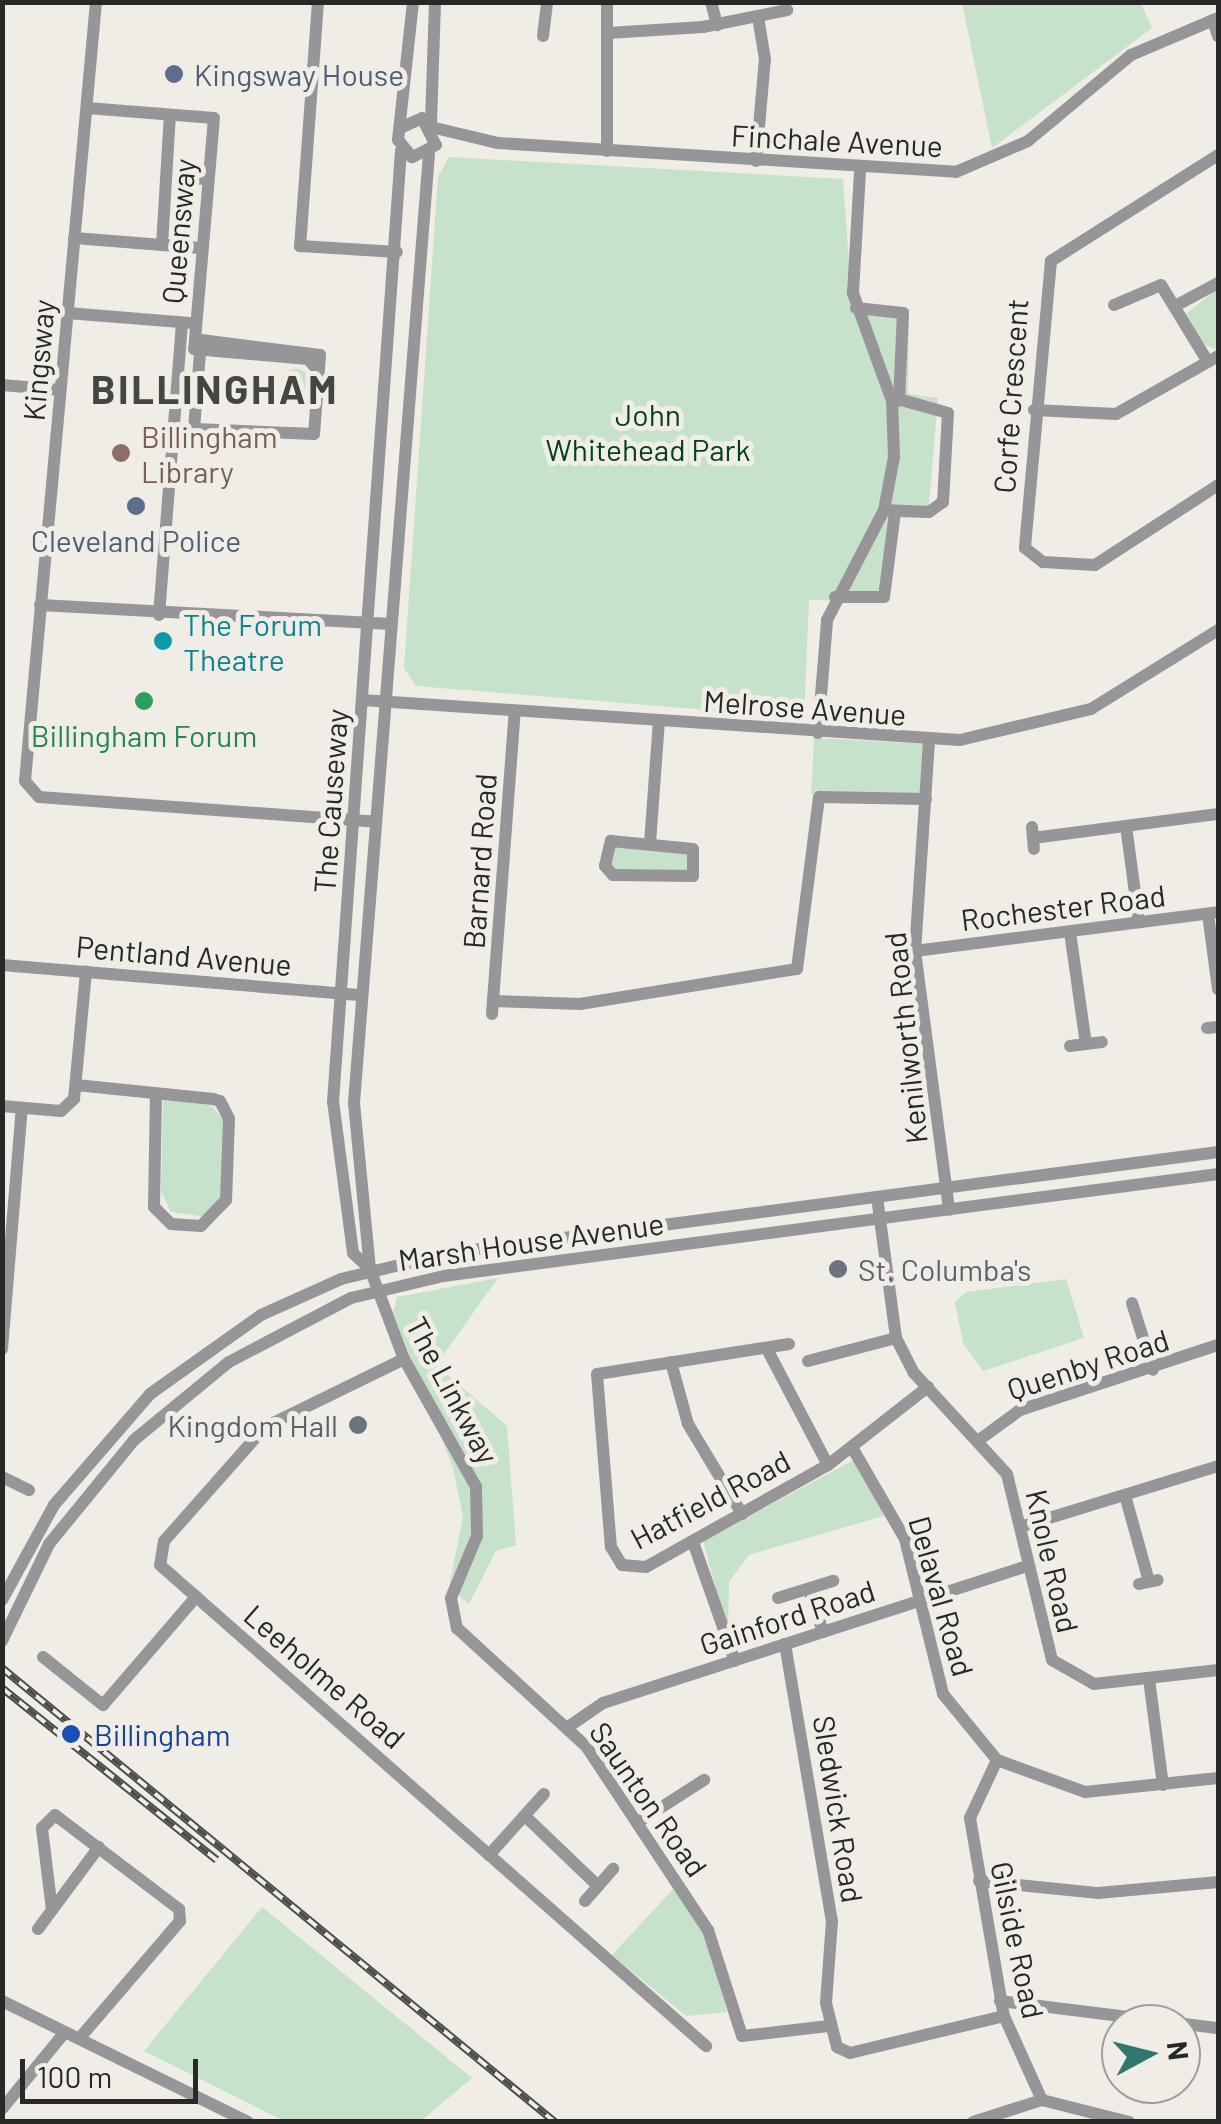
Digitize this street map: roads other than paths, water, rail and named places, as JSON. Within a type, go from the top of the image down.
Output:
[{"type":"street","name":"Kingsway","points":[[96,2],[24,774],[39,797],[376,822]]},
{"type":"street","points":[[318,2],[300,246],[397,252]]},
{"type":"street","name":"The Causeway","points":[[370,1269],[352,1253],[334,1165],[341,993],[366,622],[397,252],[400,128],[413,2]]},
{"type":"street","name":"The Causeway","points":[[377,1290],[370,1269],[354,1139],[390,624],[433,125],[434,2]]},
{"type":"street","points":[[544,36],[547,2]]},
{"type":"street","points":[[607,2],[607,151]]},
{"type":"street","points":[[711,2],[717,25]]},
{"type":"street","points":[[608,33],[717,25],[787,10]]},
{"type":"street","points":[[756,161],[765,59],[758,17]]},
{"type":"street","points":[[1216,19],[1218,36]]},
{"type":"street","name":"Finchale Avenue","points":[[433,125],[468,140],[938,174],[992,161],[1107,70],[1216,19]]},
{"type":"street","points":[[86,108],[170,116],[162,245]]},
{"type":"street","name":"Queensway","points":[[170,116],[214,118],[189,323],[197,350],[195,418]]},
{"type":"street","points":[[400,128],[414,118],[433,125]]},
{"type":"street","name":"Finchale Avenue","points":[[431,152],[468,140]]},
{"type":"street","points":[[402,150],[431,152]]},
{"type":"street","name":"Corfe Crescent","points":[[1218,155],[1050,260],[1034,410],[1028,554],[1095,565],[1218,485]]},
{"type":"street","points":[[860,170],[856,308],[899,401]]},
{"type":"street","points":[[186,178],[207,179]]},
{"type":"street","points":[[74,238],[201,248]]},
{"type":"street","points":[[1177,305],[1218,283]]},
{"type":"street","points":[[1034,410],[1116,414],[1213,359],[1169,292],[1151,286],[1114,305]]},
{"type":"street","points":[[835,597],[884,597],[899,401],[903,313],[856,308]]},
{"type":"street","points":[[68,313],[189,323],[176,417],[160,615]]},
{"type":"street","points":[[176,417],[313,430],[317,371],[308,359],[197,350]]},
{"type":"street","points":[[2,385],[60,390]]},
{"type":"street","points":[[889,511],[929,512],[944,502],[948,413],[899,401]]},
{"type":"street","points":[[818,733],[835,597],[889,511]]},
{"type":"street","points":[[40,605],[142,607],[160,615],[230,620],[244,612],[390,624]]},
{"type":"street","name":"Melrose Avenue","points":[[362,700],[929,741],[1066,719],[1135,688],[1218,630]]},
{"type":"street","name":"Barnard Road","points":[[515,711],[493,1008],[580,1004],[797,970],[819,797],[926,799]]},
{"type":"street","points":[[650,843],[659,721]]},
{"type":"street","name":"Kenilworth Road","points":[[929,741],[915,951],[949,1210]]},
{"type":"street","points":[[1033,838],[1218,809]]},
{"type":"street","points":[[1126,826],[1139,922]]},
{"type":"street","points":[[610,841],[650,843],[693,848],[690,880],[608,872],[610,841]]},
{"type":"street","points":[[1213,913],[1218,989]]},
{"type":"street","name":"Rochester Road","points":[[915,951],[1213,913]]},
{"type":"street","points":[[1070,932],[1086,1044]]},
{"type":"street","name":"Pentland Avenue","points":[[2,965],[362,995]]},
{"type":"street","points":[[2,1106],[61,1111],[76,1085],[86,972]]},
{"type":"street","points":[[1070,1046],[1102,1042]]},
{"type":"street","points":[[76,1085],[213,1099],[228,1111],[226,1200],[201,1226],[171,1224],[154,1206],[156,1094]]},
{"type":"street","points":[[2,1349],[7,1250],[22,1108]]},
{"type":"street","name":"Marsh House Avenue","points":[[2,1600],[34,1534],[118,1427],[261,1315],[370,1269],[877,1196],[1218,1152]]},
{"type":"street","name":"Marsh House Avenue","points":[[3,1639],[49,1544],[134,1440],[238,1357],[377,1290],[1218,1174]]},
{"type":"street","name":"Knole Road","points":[[877,1196],[896,1338],[928,1388],[1006,1474],[1045,1648],[1061,1670],[1094,1684],[1218,1670]]},
{"type":"street","name":"The Linkway","points":[[377,1290],[404,1360],[476,1487],[477,1536],[451,1598],[457,1628]]},
{"type":"street","points":[[1132,1303],[1152,1370]]},
{"type":"street","points":[[808,1362],[896,1338]]},
{"type":"street","name":"Hatfield Road","points":[[790,1344],[600,1372],[592,1398],[616,1557],[646,1567],[693,1542],[853,1449],[928,1388]]},
{"type":"street","name":"Quenby Road","points":[[979,1440],[1020,1410],[1152,1370],[1218,1345]]},
{"type":"street","name":"Hatfield Road","points":[[766,1349],[828,1465]]},
{"type":"street","name":"Leeholme Road","points":[[404,1360],[264,1428],[164,1541],[160,1565],[706,2046]]},
{"type":"street","points":[[671,1362],[688,1424],[742,1514]]},
{"type":"street","points":[[118,1427],[134,1440]]},
{"type":"street","name":"Delaval Road","points":[[853,1449],[894,1513],[944,1694],[997,1760]]},
{"type":"street","points":[[1020,1527],[1218,1466]]},
{"type":"street","points":[[2,1476],[28,1492]]},
{"type":"street","points":[[1124,1495],[1148,1581]]},
{"type":"street","points":[[693,1542],[734,1660]]},
{"type":"street","name":"Gainford Road","points":[[568,1726],[603,1703],[1028,1566]]},
{"type":"street","points":[[778,1598],[833,1581]]},
{"type":"street","points":[[809,1589],[823,1632]]},
{"type":"street","points":[[43,1658],[103,1705],[196,1597]]},
{"type":"street","name":"Saunton Road","points":[[457,1628],[568,1726],[637,1823],[708,1930],[742,2036],[828,2026]]},
{"type":"street","name":"Sledwick Road","points":[[785,1644],[832,1921],[828,2026]]},
{"type":"street","points":[[1149,1679],[1164,1785]]},
{"type":"street","points":[[997,1760],[1086,1792],[1218,1778]]},
{"type":"street","name":"Gilside Road","points":[[997,1760],[970,1807],[979,1881],[1004,2016],[1042,2100]]},
{"type":"street","points":[[637,1823],[706,1779]]},
{"type":"street","points":[[489,1855],[544,1794]]},
{"type":"street","points":[[52,1910],[43,1822],[55,1815],[179,1910],[180,1921],[79,2039]]},
{"type":"street","points":[[524,1816],[598,1886]]},
{"type":"street","points":[[38,1929],[99,1847]]},
{"type":"street","points":[[585,1900],[612,1869]]},
{"type":"street","points":[[979,1881],[1098,1893],[1218,1882]]},
{"type":"street","points":[[2,2001],[248,2122]]},
{"type":"street","points":[[1000,2001],[1218,2028]]},
{"type":"street","points":[[828,2026],[850,2053],[1004,2016]]},
{"type":"street","points":[[2,2109],[66,2032]]},
{"type":"street","points":[[973,2122],[1042,2100],[1129,2122]]},
{"type":"railway","points":[[2,1668],[555,2122]]},
{"type":"railway","points":[[2,1688],[217,1860]]},
{"type":"place","name":"Kingsway House","points":[[174,74]]},
{"type":"place","name":"Billingham Library","points":[[121,453]]},
{"type":"place","name":"Cleveland Police","points":[[136,506]]},
{"type":"place","name":"The Forum Theatre","points":[[163,641]]},
{"type":"place","name":"Billingham Forum","points":[[144,701]]},
{"type":"place","name":"St. Columba's","points":[[838,1269]]},
{"type":"place","name":"Kingdom Hall","points":[[358,1425]]},
{"type":"place","name":"Billingham","points":[[71,1734]]},
{"type":"district","name":"BILLINGHAM","points":[[215,388]]},
{"type":"park label","name":"John Whitehead Park","points":[[648,431]]}]
